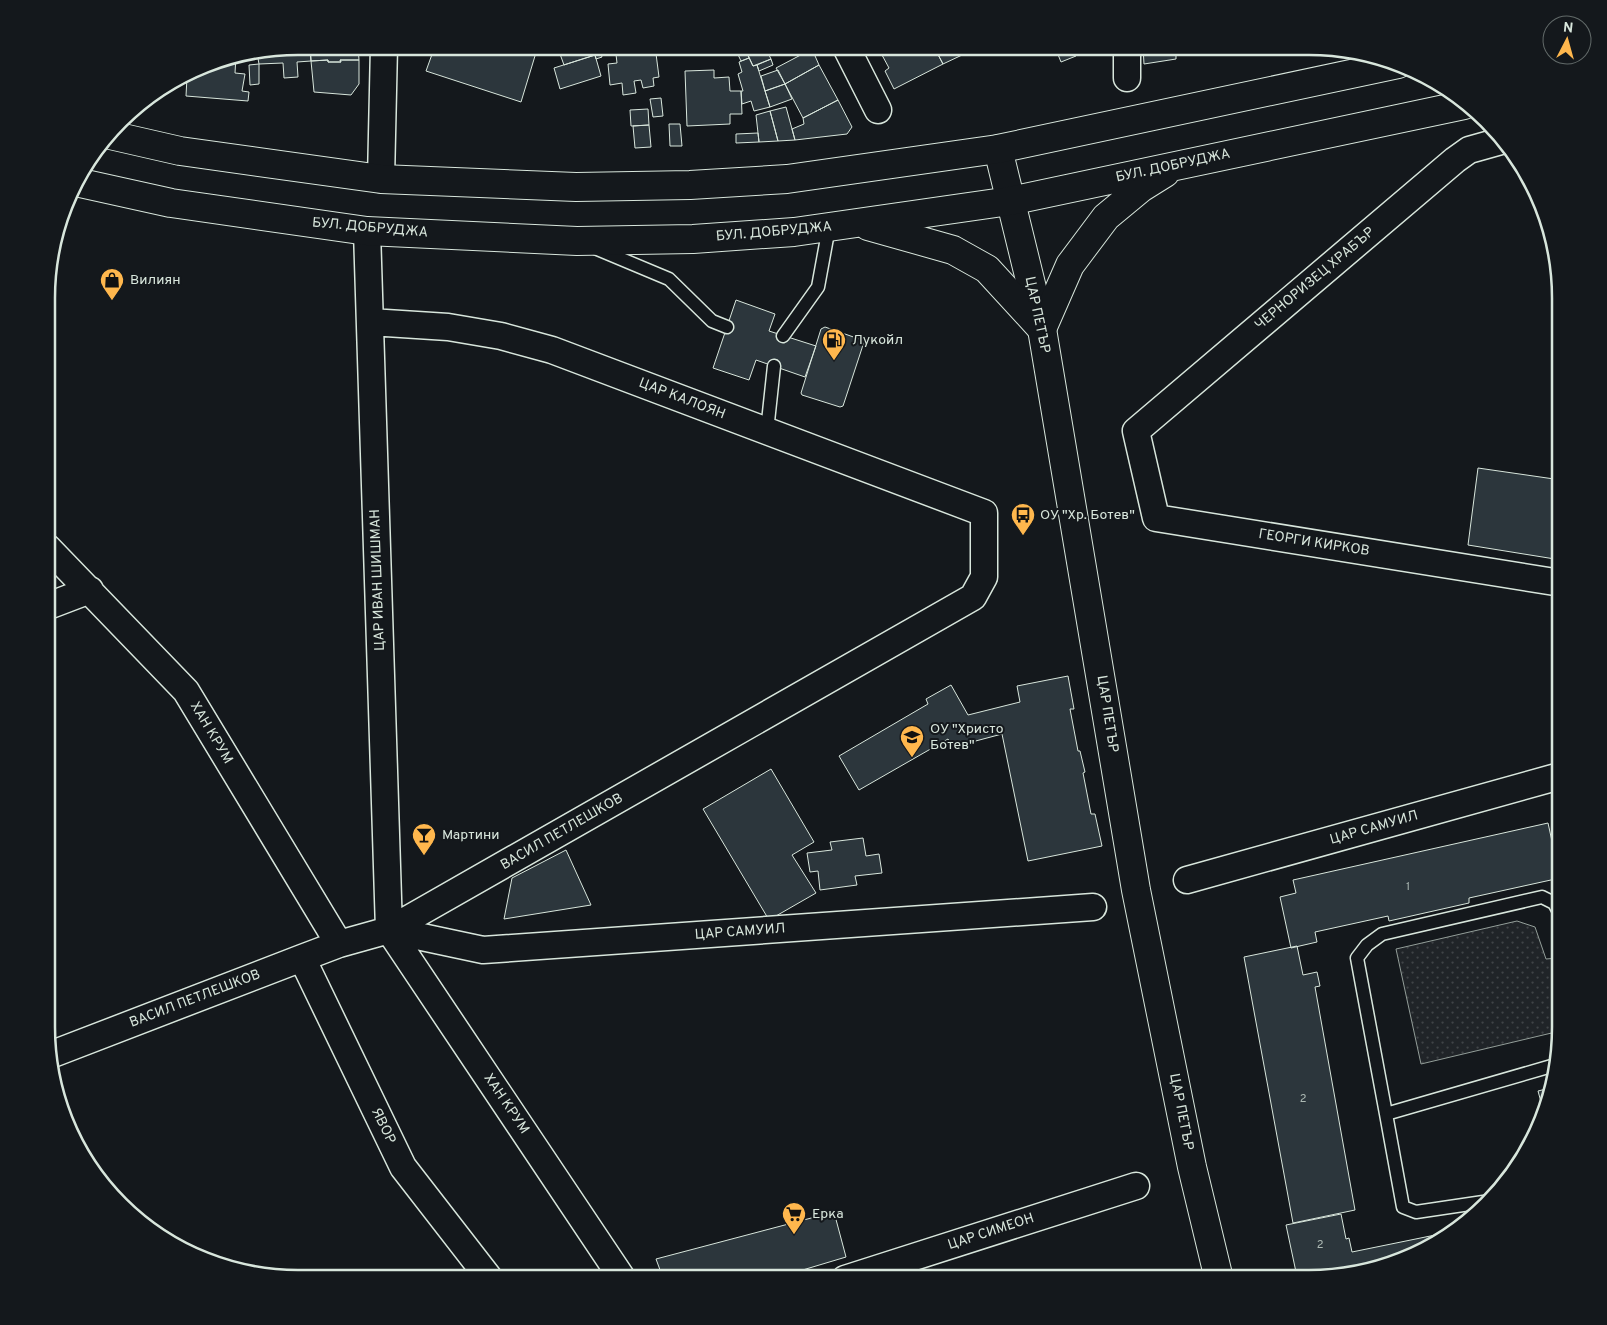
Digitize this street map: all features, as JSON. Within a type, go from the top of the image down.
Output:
[{"type":"main road","points":[[116,136],[180,151],[381,179],[576,187],[690,185],[787,179],[998,149],[1384,67]]},
{"type":"main road","name":"БУЛ. ДОБРУДЖА","points":[[84,184],[171,203],[367,231],[576,241],[694,238],[794,232],[1010,201],[1457,105]]},
{"type":"main road","name":"ЦАР ПЕТЪР","points":[[998,149],[1042,329],[1136,890],[1192,1167],[1217,1270]]},
{"type":"main road","points":[[859,224],[953,250],[987,269],[1042,329],[1070,265],[1106,217],[1141,188],[1180,164]]},
{"type":"street","points":[[381,179],[384,55]]},
{"type":"street","points":[[850,55],[878,110]]},
{"type":"street","points":[[1127,78],[1128,55]]},
{"type":"street","name":"ЧЕРНОРИЗЕЦ ХРАБЪР","points":[[1136,431],[1455,160],[1469,150],[1496,142]]},
{"type":"street","name":"ЦАР ИВАН ШИШМАН","points":[[367,231],[390,930]]},
{"type":"street","name":"ЦАР КАЛОЯН","points":[[370,322],[448,327],[501,336],[552,350],[984,513]]},
{"type":"street","name":"ГЕОРГИ КИРКОВ","points":[[1136,431],[1156,518],[1552,582]]},
{"type":"street","name":"ВАСИЛ ПЕТЛЕШКОВ","points":[[57,1052],[339,944],[390,930],[974,597],[984,577],[984,513]]},
{"type":"street","name":"ХАН КРУМ","points":[[55,555],[186,691],[339,944]]},
{"type":"street","points":[[55,603],[90,590]]},
{"type":"street","name":"ЦАР САМУИЛ","points":[[1187,880],[1552,778]]},
{"type":"street","name":"ЦАР САМУИЛ","points":[[390,930],[484,950],[1094,907]]},
{"type":"street","name":"ХАН КРУМ","points":[[390,930],[617,1270]]},
{"type":"street","name":"ЯВОР","points":[[302,958],[403,1167],[483,1270]]},
{"type":"street","name":"ЦАР СИМЕОН","points":[[870,1270],[1136,1186]]},
{"type":"lane","points":[[783,336],[818,287],[830,227]]},
{"type":"lane","points":[[576,241],[669,279],[712,321],[727,327]]},
{"type":"lane","points":[[767,431],[774,366]]},
{"type":"lane","points":[[1477,1203],[1416,1212],[1403,1207],[1357,958],[1367,945],[1382,934],[1542,897],[1552,902]]},
{"type":"lane","points":[[1386,1114],[1548,1067]]},
{"type":"shaded area","points":[[1517,921],[1535,927],[1546,959],[1552,958],[1552,1033],[1421,1064],[1396,949]]},
{"type":"building","points":[[311,55],[311,61],[297,62],[298,77],[284,78],[283,63],[259,64],[258,59],[266,57]]},
{"type":"building","points":[[311,55],[359,55],[359,60],[340,60],[341,62],[328,62],[328,60],[311,61]]},
{"type":"building","points":[[432,55],[535,55],[521,102],[426,71]]},
{"type":"building","points":[[560,55],[595,55],[564,65]]},
{"type":"building","points":[[595,55],[601,55],[602,57],[596,59]]},
{"type":"building","points":[[595,55],[601,76],[560,89],[554,68]]},
{"type":"building","points":[[616,55],[656,55],[659,77],[653,78],[654,86],[643,88],[641,80],[634,81],[636,93],[623,95],[622,83],[610,85],[608,64],[617,63]]},
{"type":"building","points":[[738,55],[748,55],[749,58],[741,61]]},
{"type":"building","points":[[748,55],[769,55],[771,59],[753,66]]},
{"type":"building","points":[[801,55],[815,55],[819,65],[785,84],[776,68]]},
{"type":"building","points":[[882,55],[938,55],[943,64],[894,89],[885,71],[889,68]]},
{"type":"building","points":[[938,55],[962,55],[943,64]]},
{"type":"building","points":[[1058,55],[1076,55],[1076,56],[1061,62]]},
{"type":"building","points":[[1143,55],[1176,55],[1176,59],[1144,64]]},
{"type":"building","points":[[749,58],[753,66],[757,65],[770,107],[754,111],[751,101],[742,104],[741,91],[743,91],[738,74],[742,72],[739,62]]},
{"type":"building","points":[[771,59],[773,65],[759,71],[757,65]]},
{"type":"building","points":[[328,60],[328,62],[341,62],[340,60],[359,60],[359,84],[351,95],[314,92],[311,61]]},
{"type":"building","points":[[236,63],[235,73],[245,74],[242,91],[249,92],[248,101],[186,96],[187,82],[205,73]]},
{"type":"building","points":[[259,64],[259,84],[250,85],[249,65]]},
{"type":"building","points":[[819,65],[838,100],[803,118],[785,84]]},
{"type":"building","points":[[714,70],[714,78],[729,77],[730,91],[741,91],[742,114],[730,114],[730,124],[687,126],[685,71]]},
{"type":"building","points":[[778,70],[785,84],[765,91],[761,76]]},
{"type":"building","points":[[785,84],[792,99],[770,107],[765,91]]},
{"type":"building","points":[[661,98],[663,116],[653,117],[650,99]]},
{"type":"building","points":[[838,100],[852,127],[847,134],[795,140],[792,129],[804,124],[803,118]]},
{"type":"building","points":[[786,107],[795,140],[778,141],[770,111]]},
{"type":"building","points":[[648,109],[649,125],[631,126],[630,110]]},
{"type":"building","points":[[770,111],[778,141],[759,142],[756,115]]},
{"type":"building","points":[[669,124],[680,124],[682,146],[670,146]]},
{"type":"building","points":[[649,125],[651,147],[635,148],[633,126]]},
{"type":"building","points":[[758,133],[759,142],[736,143],[736,134]]},
{"type":"building","points":[[736,300],[775,314],[769,331],[816,346],[805,377],[756,360],[749,380],[713,368]]},
{"type":"building","name":"Лукойл","points":[[825,327],[864,342],[843,406],[840,407],[802,395],[801,393],[821,329]]},
{"type":"building","points":[[1478,468],[1552,479],[1552,559],[1468,545]]},
{"type":"building","points":[[1068,676],[1074,709],[1070,709],[1078,751],[1080,751],[1085,772],[1083,773],[1091,814],[1095,814],[1102,846],[1028,861],[1002,734],[953,747],[948,739],[859,790],[839,756],[928,704],[926,699],[951,685],[968,715],[1020,702],[1017,686]]},
{"type":"building","points":[[771,769],[814,842],[792,855],[816,893],[769,920],[703,809]]},
{"type":"building","points":[[1548,823],[1552,841],[1552,880],[1469,898],[1469,903],[1389,921],[1388,916],[1315,932],[1317,942],[1291,948],[1280,897],[1296,893],[1293,880]]},
{"type":"building","points":[[863,838],[866,856],[879,854],[882,873],[855,876],[857,885],[820,890],[818,871],[810,872],[807,853],[832,850],[830,842]]},
{"type":"building","points":[[566,850],[591,905],[504,919],[512,878]]},
{"type":"building","points":[[1297,946],[1303,975],[1317,972],[1320,986],[1315,987],[1355,1210],[1293,1223],[1244,957]]},
{"type":"building","points":[[1544,1089],[1541,1100],[1538,1091]]},
{"type":"building","name":"Ерка","points":[[834,1212],[846,1257],[803,1270],[660,1270],[656,1259]]},
{"type":"building","points":[[1341,1214],[1346,1239],[1349,1238],[1352,1252],[1433,1236],[1402,1252],[1372,1262],[1341,1268],[1296,1270],[1286,1225]]},
{"type":"place","name":"Вилиян","points":[[112,301]]},
{"type":"place","name":"Лукойл","points":[[834,361]]},
{"type":"place","name":"ОУ \"Хр. Ботев\"","points":[[1023,536]]},
{"type":"place","name":"ОУ \"Христо Ботев\"","points":[[912,758]]},
{"type":"place","name":"Мартини","points":[[424,856]]},
{"type":"place","name":"Ерка","points":[[794,1235]]}]
